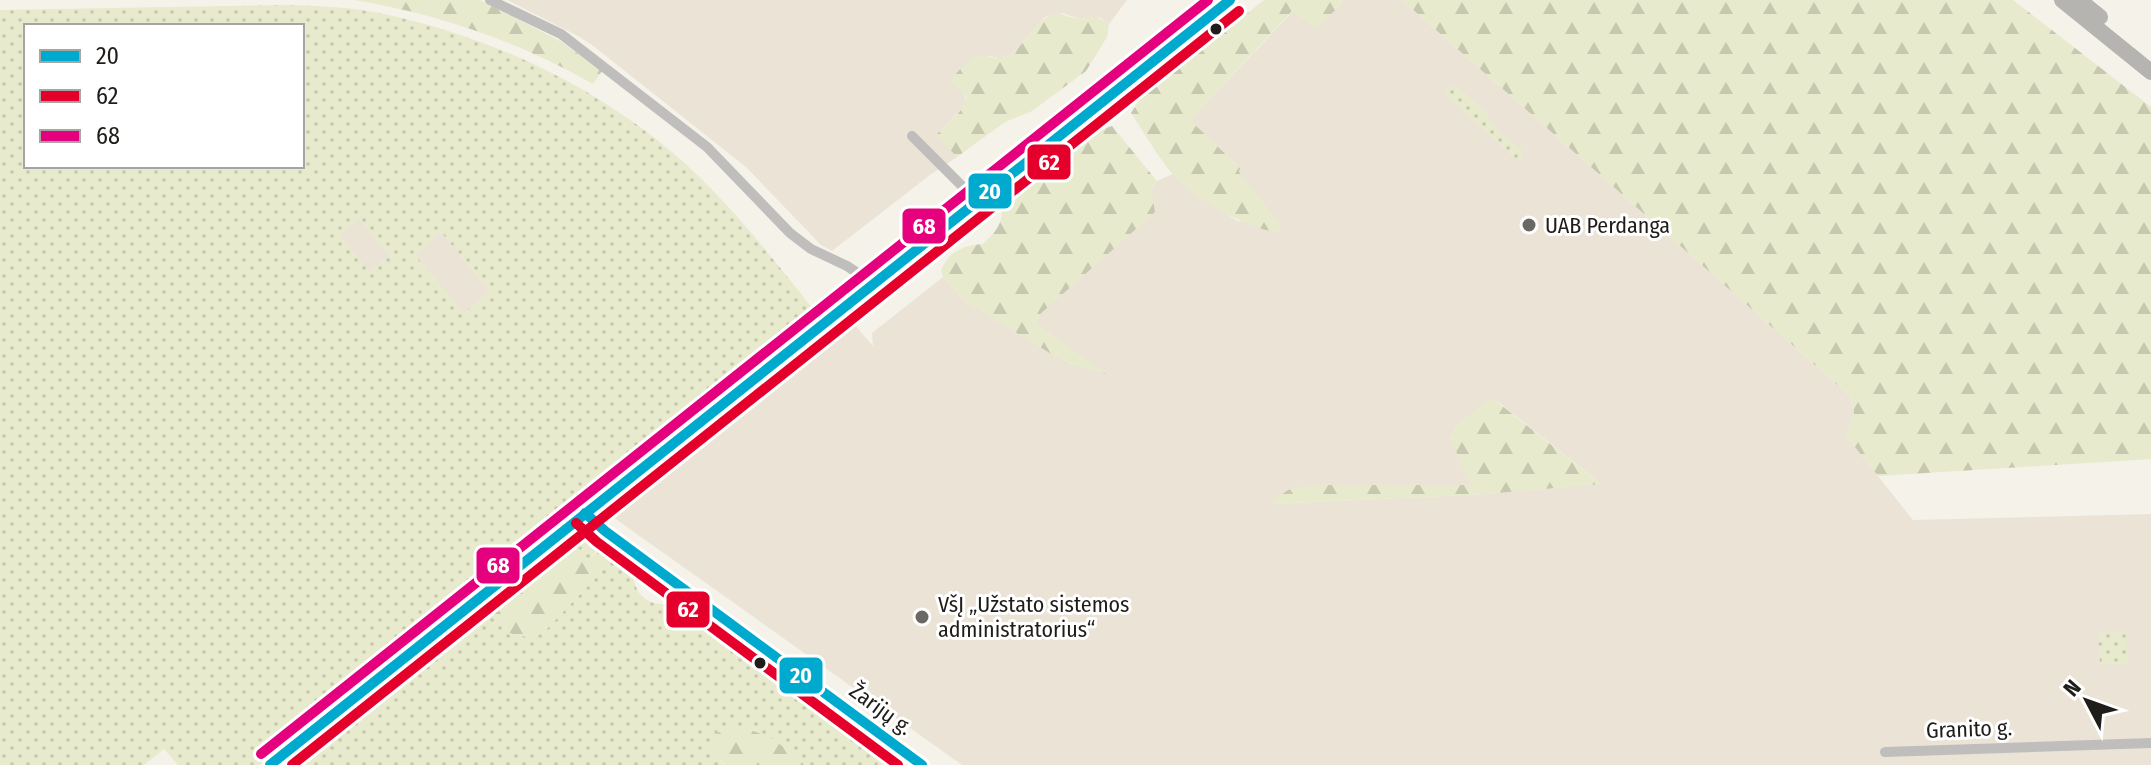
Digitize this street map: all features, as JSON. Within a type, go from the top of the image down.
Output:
[{"type":"highway","points":[[2062,0],[2151,72]]},
{"type":"highway","points":[[2079,0],[2151,58]]},
{"type":"main road","points":[[270,765],[1230,0]]},
{"type":"street","points":[[490,0],[561,34],[707,147],[790,233],[811,249],[856,272],[869,286]]},
{"type":"street","points":[[912,136],[977,201]]},
{"type":"street","name":"Žarijų g.","points":[[585,513],[605,531],[922,765]]},
{"type":"street","name":"Granito g.","points":[[1885,752],[2151,743]]},
{"type":"shaded area","points":[[507,0],[1127,0],[1109,24],[1101,18],[1077,18],[1062,13],[1045,17],[1010,55],[1001,58],[988,56],[964,93],[966,102],[963,108],[937,135],[957,157],[832,251],[821,245],[746,167],[592,45]]},
{"type":"shaded area","points":[[1340,0],[1402,0],[1850,396],[1854,412],[1846,436],[1913,520],[2151,514],[2151,765],[962,765],[603,510],[847,316],[873,346],[872,333],[943,277],[967,303],[1103,373],[1036,324],[1038,316],[1157,181],[1173,174],[1237,221],[1280,225],[1238,172],[1240,168],[1190,120],[1293,11],[1343,2]],"holes":[[[1497,401],[1600,483],[1486,494],[1271,504],[1310,485],[1472,485],[1450,438]]]},
{"type":"shaded area","points":[[359,218],[390,256],[369,273],[339,235]]},
{"type":"shaded area","points":[[441,232],[490,291],[464,314],[414,254]]},
{"type":"green space","points":[[354,0],[480,0],[560,41],[602,71],[593,84],[536,55],[477,31],[416,13]]},
{"type":"green space","points":[[1264,0],[1340,0],[1343,3],[1316,28],[1292,11],[1190,120],[1240,168],[1239,172],[1281,225],[1279,232],[1238,220],[1183,185],[1162,161],[1131,113],[1140,99]]},
{"type":"green space","points":[[1402,0],[2013,0],[2151,107],[2151,459],[1878,476],[1846,436],[1854,412],[1850,396]]},
{"type":"green space","points":[[287,5],[336,7],[421,23],[493,47],[593,96],[625,116],[679,158],[723,201],[820,318],[260,765],[178,765],[164,749],[144,765],[0,765],[0,10]],"holes":[[[359,219],[390,256],[370,272],[339,235]],[[441,232],[490,291],[464,313],[415,255]]]},
{"type":"green space","points":[[1054,13],[1075,18],[1096,18],[1109,24],[1107,37],[1086,71],[1032,111],[1005,122],[957,157],[936,135],[956,116],[966,100],[964,93],[950,81],[972,59],[981,56],[999,58],[1015,51],[1041,22]]},
{"type":"green space","points":[[1454,86],[1487,113],[1497,129],[1523,151],[1520,163],[1444,93]]},
{"type":"green space","points":[[1112,126],[1157,181],[1151,190],[1155,212],[1038,316],[1036,324],[1106,374],[1068,364],[967,303],[943,277],[941,270],[948,258],[958,251],[983,244],[991,235],[1001,219],[1003,200],[1010,190],[1058,164],[1094,134]]},
{"type":"green space","points":[[1488,400],[1496,401],[1601,484],[1486,494],[1269,504],[1288,490],[1310,485],[1471,485],[1450,438],[1455,427]]},
{"type":"green space","points":[[584,530],[594,534],[631,563],[636,587],[647,600],[688,604],[907,765],[807,765],[773,739],[719,760],[725,765],[293,765],[477,616],[491,616],[507,632],[542,634],[600,573],[604,562],[596,551],[589,560],[569,547],[555,547],[572,532]]},
{"type":"green space","points":[[555,547],[579,549],[589,560],[600,548],[604,562],[600,573],[542,634],[527,637],[516,635],[507,632],[491,615],[477,616],[293,765],[279,765]]},
{"type":"green space","points":[[2126,632],[2128,664],[2100,665],[2098,633]]},
{"type":"green space","points":[[741,726],[773,739],[807,765],[725,765],[711,750],[713,739],[724,729]]},
{"type":"transit line","name":"68","points":[[261,754],[1208,0]]},
{"type":"transit line","name":"20","points":[[270,765],[1230,0]]},
{"type":"transit line","name":"62","points":[[292,765],[1239,11]]},
{"type":"transit line","name":"20","points":[[585,513],[605,531],[922,765]]},
{"type":"transit line","name":"62","points":[[576,523],[597,542],[898,765]]},
{"type":"place","name":"UAB Perdanga","points":[[1529,225]]},
{"type":"place","name":"VšĮ „Užstato sistemos administratorius“","points":[[922,617]]}]
